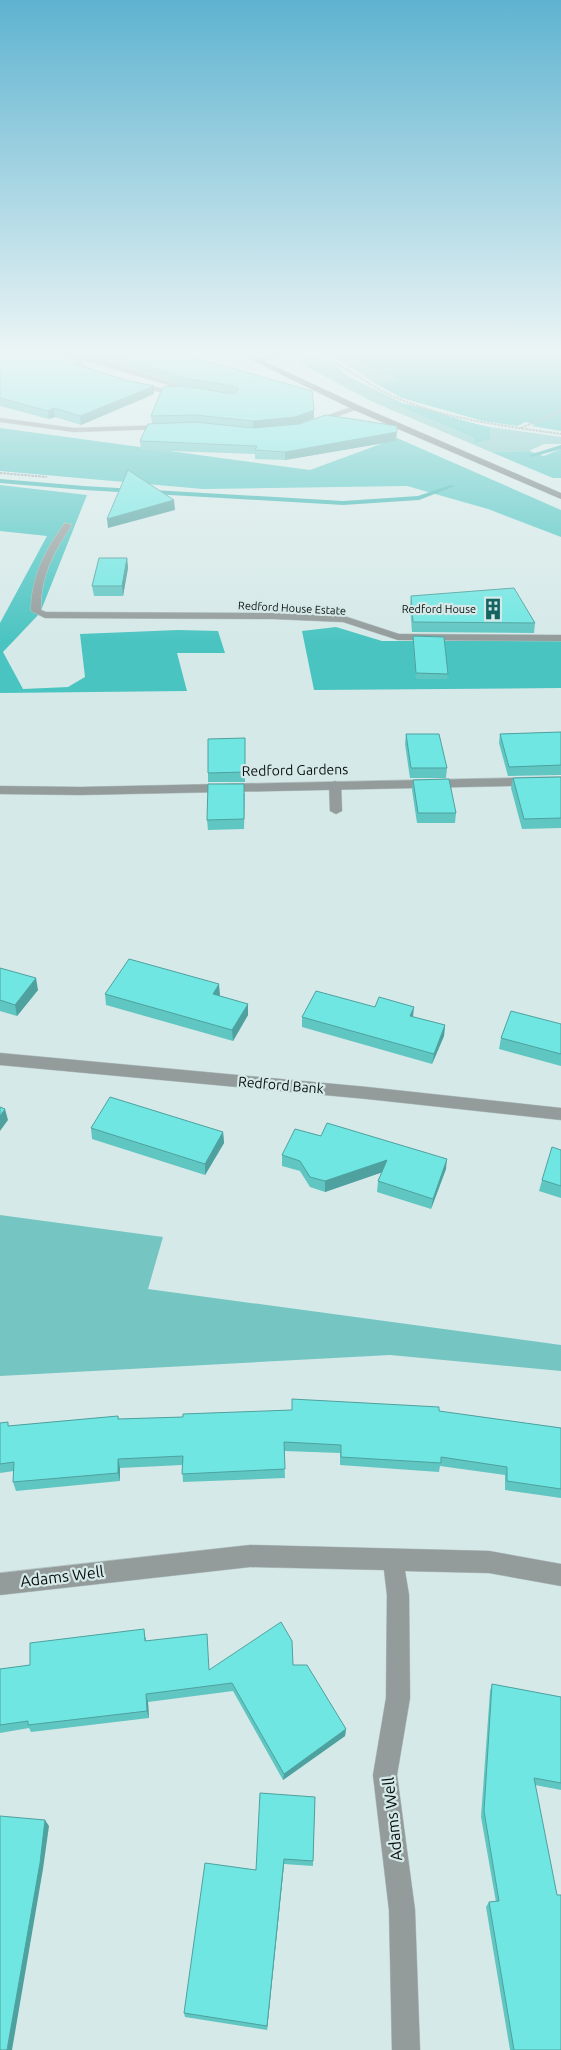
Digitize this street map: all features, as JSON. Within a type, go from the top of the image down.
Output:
[{"type":"main road","points":[[456,451],[561,496]]},
{"type":"street","name":"Redford Gardens","points":[[0,790],[80,791],[561,780]]},
{"type":"street","name":"Redford Bank","points":[[0,1059],[367,1093],[561,1114]]},
{"type":"street","name":"Adams Well","points":[[0,1584],[48,1577],[250,1556],[489,1562],[561,1575]]},
{"type":"street","name":"Adams Well","points":[[393,1559],[398,1595],[398,1698],[385,1775],[402,1910],[406,2050]]},
{"type":"lane","name":"Redford House Estate","points":[[68,525],[44,561],[36,611],[50,615],[273,616],[344,619],[398,637],[561,638]]},
{"type":"lane","points":[[335,784],[336,811]]},
{"type":"path","points":[[0,473],[47,477]]},
{"type":"shaded area","points":[[0,451],[167,451],[310,470],[363,451],[426,451],[561,510],[561,537],[488,509],[407,486],[203,489],[0,471]]},
{"type":"shaded area","points":[[488,451],[530,451],[529,451]]},
{"type":"shaded area","points":[[529,451],[544,456],[561,451],[561,478],[553,478],[491,452]]},
{"type":"shaded area","points":[[0,485],[87,495],[40,613],[3,652],[23,689],[68,687],[85,677],[80,634],[178,630],[218,631],[225,653],[177,653],[187,691],[0,693],[0,623],[47,536],[0,531]]},
{"type":"shaded area","points":[[336,627],[382,641],[561,641],[561,688],[314,690],[302,631]]},
{"type":"shaded area","points":[[0,1215],[163,1237],[148,1289],[561,1345],[561,1371],[390,1355],[0,1376]]},
{"type":"building","points":[[265,451],[292,451],[285,452]]},
{"type":"building","points":[[128,470],[174,500],[107,519]]},
{"type":"building","points":[[99,558],[127,558],[122,586],[92,586]]},
{"type":"building","points":[[514,588],[535,623],[413,622],[411,596]]},
{"type":"building","points":[[413,636],[444,637],[448,674],[416,673]]},
{"type":"building","points":[[561,732],[561,765],[509,767],[500,734]]},
{"type":"building","points":[[406,734],[439,734],[447,768],[411,768]]},
{"type":"building","points":[[245,738],[245,772],[208,773],[208,739]]},
{"type":"building","points":[[561,777],[561,818],[524,819],[513,778]]},
{"type":"building","points":[[449,779],[456,813],[418,813],[413,780]]},
{"type":"building","points":[[208,784],[244,784],[244,819],[207,820]]},
{"type":"building","points":[[129,959],[219,984],[213,994],[248,1004],[232,1030],[105,994]]},
{"type":"building","points":[[0,968],[36,978],[15,1005],[0,1000]]},
{"type":"building","points":[[316,991],[375,1007],[379,997],[414,1007],[410,1016],[445,1025],[434,1054],[302,1017]]},
{"type":"building","points":[[511,1011],[561,1024],[561,1054],[501,1038]]},
{"type":"building","points":[[110,1097],[223,1132],[205,1164],[91,1128]]},
{"type":"building","points":[[0,1107],[5,1109],[0,1116]]},
{"type":"building","points":[[327,1123],[447,1159],[433,1199],[378,1181],[387,1160],[325,1181],[310,1177],[300,1161],[282,1155],[295,1129],[321,1136]]},
{"type":"building","points":[[552,1147],[561,1150],[561,1186],[542,1180]]},
{"type":"building","points":[[292,1399],[439,1407],[439,1411],[561,1428],[561,1489],[507,1481],[507,1467],[441,1457],[441,1463],[341,1457],[341,1445],[284,1442],[285,1469],[182,1474],[183,1456],[118,1459],[118,1473],[13,1482],[14,1462],[0,1464],[0,1423],[8,1422],[8,1426],[118,1416],[118,1419],[183,1417],[183,1414],[292,1410]]},
{"type":"building","points":[[281,1622],[292,1641],[293,1665],[307,1665],[346,1729],[284,1774],[232,1683],[146,1694],[147,1711],[28,1725],[28,1721],[0,1725],[0,1669],[30,1665],[30,1643],[144,1629],[145,1641],[207,1634],[209,1670]]},
{"type":"building","points":[[492,1684],[561,1697],[561,1783],[534,1778],[557,1895],[561,1895],[561,2050],[514,2050],[489,1902],[499,1901],[484,1811]]},
{"type":"building","points":[[260,1793],[315,1797],[313,1861],[284,1859],[267,2026],[184,2013],[205,1863],[256,1870]]},
{"type":"building","points":[[0,1816],[45,1820],[40,1863],[7,2050],[0,2050]]},
{"type":"waterway","points":[[532,455],[548,451]]},
{"type":"waterway","points":[[0,481],[84,488],[343,503],[419,498],[452,486]]},
{"type":"place","name":"Redford House","points":[[493,609]]}]
